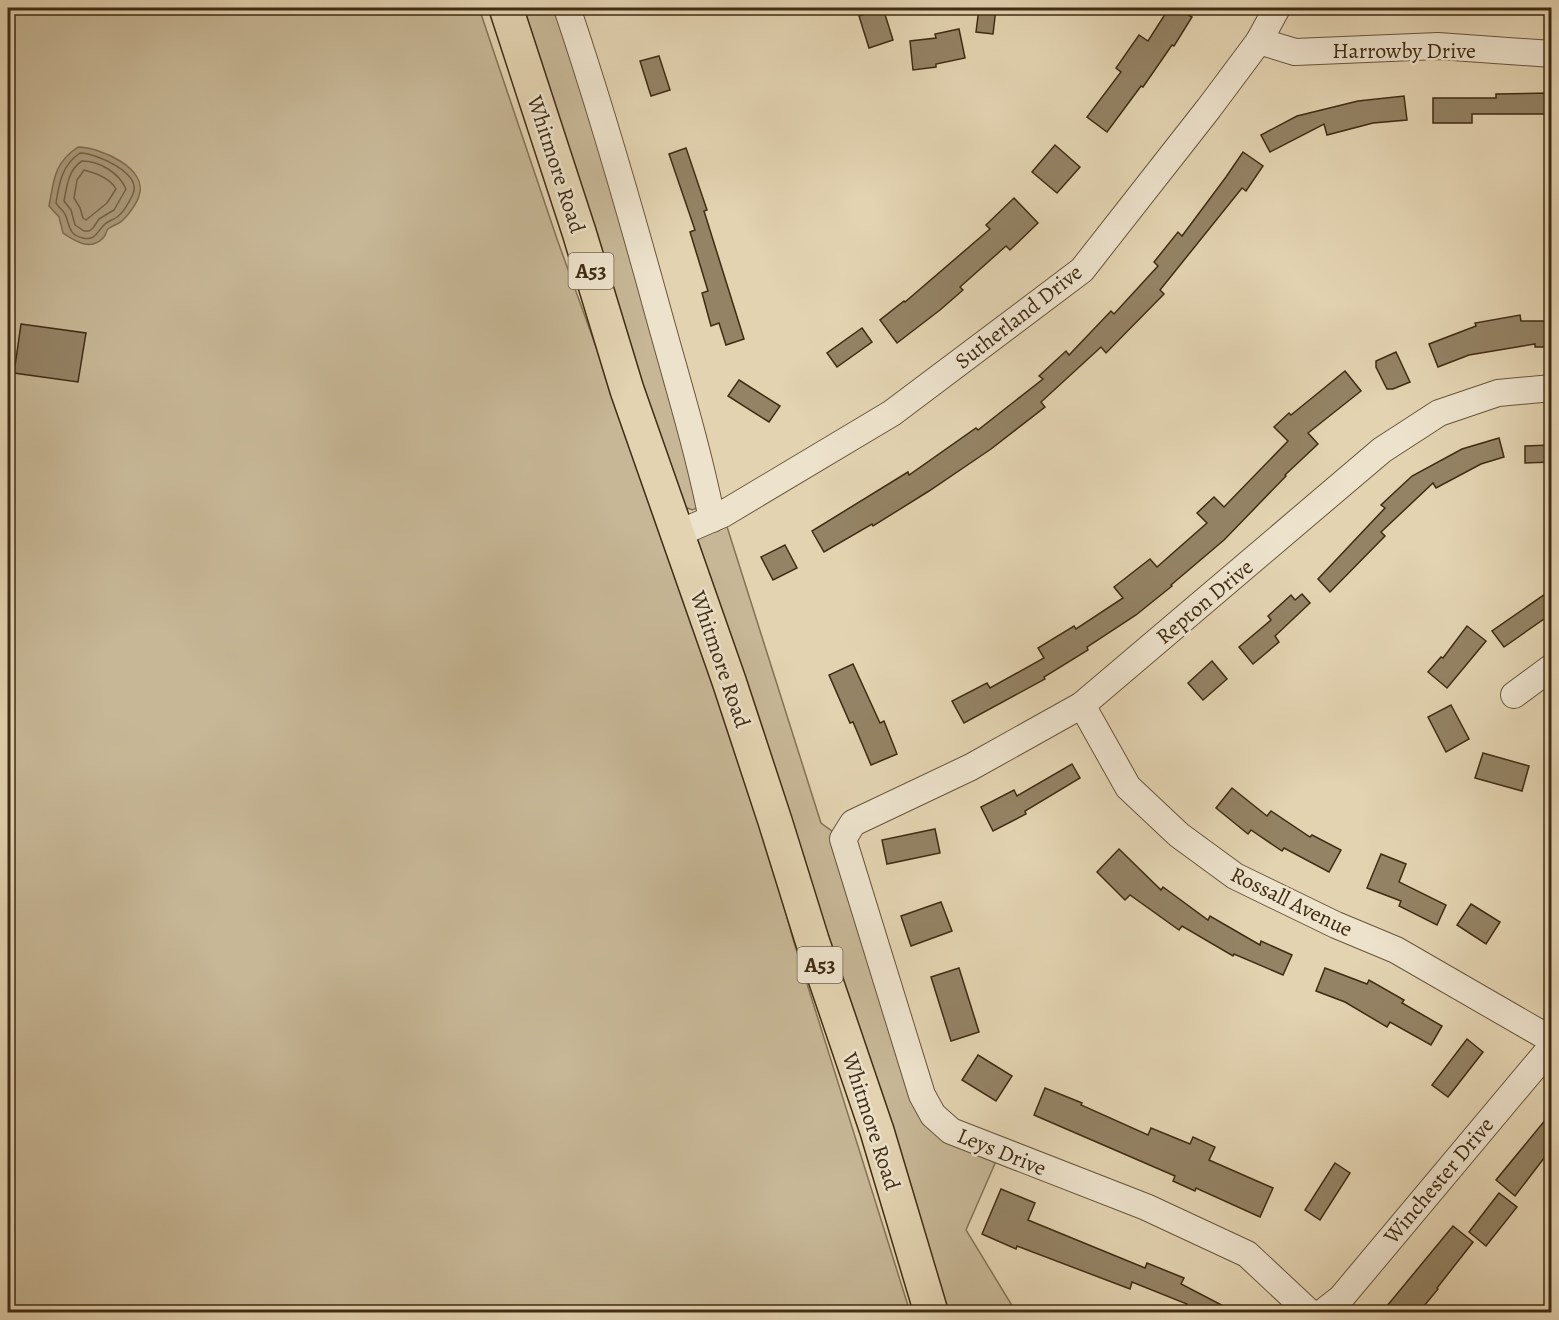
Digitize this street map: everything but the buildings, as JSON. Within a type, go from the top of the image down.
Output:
[{"type":"highway","name":"Whitmore Road","points":[[506,8],[579,232],[627,390],[736,703],[812,940],[877,1131],[931,1312]]},
{"type":"street","points":[[567,8],[587,65],[635,226],[702,472],[712,519]]},
{"type":"street","name":"Sutherland Drive","points":[[677,534],[723,514],[892,413],[1082,270],[1259,41],[1277,8]]},
{"type":"street","name":"Harrowby Drive","points":[[1259,41],[1295,52],[1438,46],[1551,54]]},
{"type":"street","name":"Repton Drive","points":[[853,823],[971,767],[1082,705],[1382,450],[1438,413],[1498,393],[1551,388]]},
{"type":"street","points":[[1514,695],[1551,667]]},
{"type":"street","name":"Rossall Avenue","points":[[1082,705],[1128,787],[1179,835],[1235,876],[1396,950],[1551,1040]]},
{"type":"street","name":"Leys Drive","points":[[853,823],[843,839],[922,1095],[933,1114],[951,1131],[1146,1207],[1247,1254],[1309,1312]]},
{"type":"street","name":"Winchester Drive","points":[[1323,1312],[1341,1298],[1551,1046]]},
{"type":"shaded area","points":[[8,8],[479,8],[557,239],[719,687],[764,833],[793,939],[910,1312],[8,1312]]},
{"type":"shaded area","points":[[506,8],[567,8],[705,505],[692,510],[688,508],[678,533],[723,514],[821,823],[843,839],[922,1095],[1000,1152],[966,1230],[1016,1312],[931,1312]]},
{"type":"water","points":[[78,147],[98,151],[120,161],[130,168],[140,186],[138,199],[128,214],[121,222],[108,229],[104,237],[94,244],[83,244],[63,233],[59,217],[49,206],[56,172],[64,159]]}]
